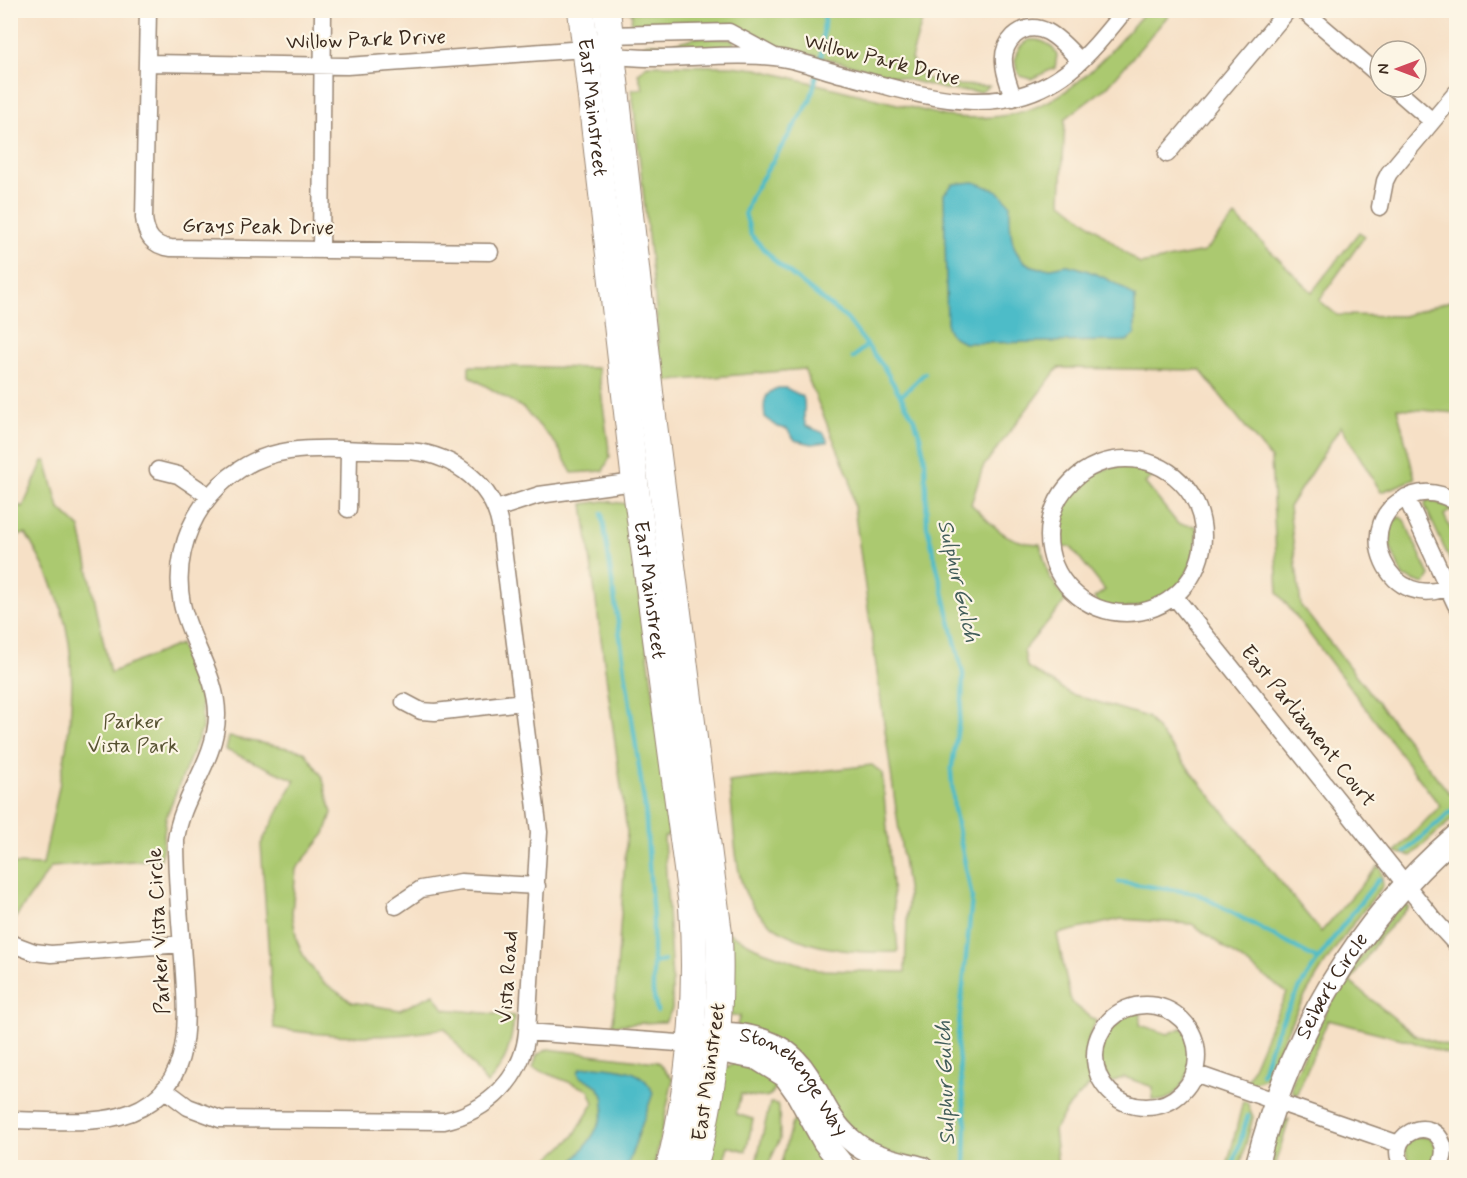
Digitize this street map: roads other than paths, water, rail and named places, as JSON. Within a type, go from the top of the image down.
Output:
[{"type":"main road","name":"East Mainstreet","points":[[581,10],[635,482],[689,875],[694,938],[692,1044],[684,1101],[669,1167]]},
{"type":"main road","name":"East Mainstreet","points":[[609,34],[651,400],[716,903],[720,970],[717,1043],[708,1110],[694,1167]]},
{"type":"street","name":"Grays Peak Drive","points":[[148,10],[149,63],[144,218],[146,232],[153,241],[171,248],[490,252]]},
{"type":"street","points":[[321,250],[322,10]]},
{"type":"street","name":"Willow Park Drive","points":[[609,34],[775,57],[949,101],[982,103],[1013,98],[1051,83],[1080,61],[1125,10]]},
{"type":"street","points":[[1167,154],[1288,10]]},
{"type":"street","points":[[1303,10],[1368,66]]},
{"type":"street","points":[[1013,98],[1004,61],[1007,45],[1017,34],[1032,28],[1046,31],[1059,39],[1080,61]]},
{"type":"street","name":"Willow Park Drive","points":[[149,63],[321,66],[398,63],[585,49],[609,34],[729,32],[775,57]]},
{"type":"street","points":[[1380,207],[1382,190],[1389,173],[1456,93]]},
{"type":"street","points":[[1407,99],[1432,121]]},
{"type":"street","name":"Parker Vista Circle","points":[[164,1089],[179,1065],[187,1037],[176,832],[213,740],[217,716],[215,693],[183,610],[179,568],[187,534],[209,496],[238,471],[266,457],[299,450],[419,452],[443,458],[476,482],[496,509]]},
{"type":"street","points":[[348,509],[349,451]]},
{"type":"street","points":[[1138,460],[1163,469],[1184,486],[1197,508],[1202,543],[1191,576],[1174,596],[1158,606],[1141,612],[1113,612],[1086,603],[1065,584],[1052,559],[1049,541],[1050,522],[1060,496],[1079,475],[1095,466],[1112,461],[1138,460]]},
{"type":"street","points":[[158,470],[178,475],[209,496]]},
{"type":"street","points":[[496,509],[539,495],[635,482]]},
{"type":"street","points":[[1452,585],[1428,592],[1408,588],[1392,576],[1381,558],[1378,538],[1384,518],[1406,497],[1416,494],[1437,494],[1456,502]]},
{"type":"street","points":[[1406,497],[1452,585],[1456,605]]},
{"type":"street","name":"Vista Road","points":[[164,1089],[188,1107],[220,1119],[444,1121],[476,1110],[502,1089],[522,1056],[527,1032],[537,886],[538,816],[496,509]]},
{"type":"street","name":"East Parliament Court","points":[[1174,596],[1456,944]]},
{"type":"street","points":[[404,702],[421,711],[435,712],[523,702]]},
{"type":"street","name":"Seibert Circle","points":[[1256,1167],[1275,1101],[1295,1050],[1323,996],[1362,938],[1406,884],[1456,836]]},
{"type":"street","points":[[396,906],[421,889],[461,882],[537,886]]},
{"type":"street","points":[[10,943],[34,952],[51,954],[182,944]]},
{"type":"street","points":[[1145,1004],[1163,1007],[1179,1016],[1190,1030],[1196,1047],[1194,1074],[1185,1089],[1171,1100],[1155,1107],[1128,1104],[1113,1095],[1097,1074],[1094,1056],[1097,1039],[1106,1023],[1127,1007],[1145,1004]]},
{"type":"street","name":"Stonehenge Way","points":[[527,1032],[692,1044],[759,1039],[785,1050],[803,1067],[833,1120],[850,1140],[877,1156],[922,1167]]},
{"type":"street","name":"Stonehenge Way","points":[[717,1043],[756,1058],[785,1076],[824,1142],[845,1167]]},
{"type":"street","points":[[1194,1074],[1400,1144]]},
{"type":"street","points":[[10,1119],[112,1118],[139,1108],[164,1089]]},
{"type":"street","points":[[1404,1167],[1398,1156],[1400,1144],[1413,1131],[1425,1130],[1432,1132],[1441,1140],[1444,1155],[1438,1167]]},
{"type":"water","points":[[974,182],[998,191],[1010,204],[1010,226],[1015,248],[1027,263],[1037,267],[1052,268],[1066,265],[1077,267],[1112,281],[1135,297],[1135,334],[1127,341],[964,343],[951,335],[947,327],[944,194],[953,184]]},
{"type":"water","points":[[778,388],[786,388],[803,397],[806,426],[824,433],[828,442],[812,444],[795,440],[787,429],[778,427],[765,417],[764,407],[767,395]]},
{"type":"water","points":[[596,1066],[621,1069],[637,1074],[649,1085],[653,1093],[627,1167],[568,1167],[595,1132],[601,1119],[604,1106],[602,1094],[595,1084],[580,1077],[578,1072],[581,1068]]},
{"type":"waterway","name":"Sulphur Gulch","points":[[825,10],[821,59],[810,101],[751,196],[745,213],[751,235],[778,264],[847,319],[883,366],[913,417],[920,436],[925,460],[927,526],[963,674],[962,701],[951,772],[954,809],[972,898],[957,1044],[966,1125],[965,1168]]},
{"type":"waterway","points":[[853,358],[867,345]]},
{"type":"waterway","points":[[901,396],[925,373]]},
{"type":"waterway","points":[[602,513],[645,808],[653,919],[653,992],[657,1011]]},
{"type":"waterway","points":[[1405,852],[1456,807]]},
{"type":"waterway","points":[[1262,1074],[1270,1048],[1295,996],[1327,947],[1379,879]]},
{"type":"waterway","points":[[1119,882],[1196,893],[1319,960]]},
{"type":"waterway","points":[[653,963],[664,961]]},
{"type":"waterway","points":[[1232,1168],[1248,1116]]},
{"type":"waterway","points":[[965,1164],[979,1168]]},
{"type":"park label","name":"Parker Vista Park","points":[[133,734]]}]
